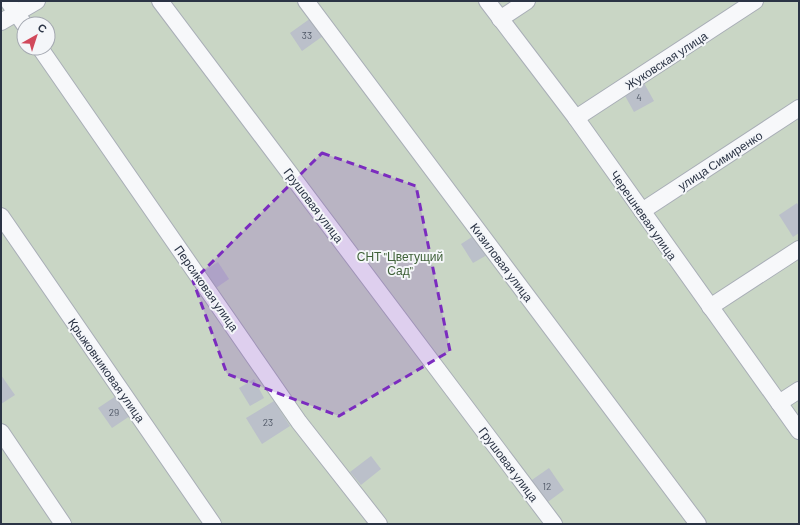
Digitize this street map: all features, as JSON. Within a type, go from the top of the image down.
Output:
[{"type":"street","points":[[1,22],[37,1]]},
{"type":"street","name":"Грушовая улица","points":[[160,1],[554,524]]},
{"type":"street","name":"Кизиловая улица","points":[[306,1],[698,524]]},
{"type":"street","name":"Черешневая улица","points":[[487,1],[576,118],[799,431]]},
{"type":"street","points":[[500,19],[527,1]]},
{"type":"street","name":"Жуковская улица","points":[[576,118],[755,1]]},
{"type":"street","name":"Персиковая улица","points":[[46,56],[299,422],[379,524]]},
{"type":"street","name":"улица Симиренко","points":[[642,211],[799,108]]},
{"type":"street","name":"Крыжовниковая улица","points":[[1,216],[213,524]]},
{"type":"street","points":[[710,307],[799,249]]},
{"type":"street","points":[[779,403],[799,390]]},
{"type":"street","points":[[1,432],[64,524]]},
{"type":"highlighted area","points":[[322,153],[416,186],[450,351],[339,416],[227,374],[193,281]]},
{"type":"green space","name":"СНТ \"Цветущий Сад\"","points":[[1,1],[799,1],[799,524],[1,524]]},
{"type":"building","points":[[311,18],[323,36],[302,51],[290,33]]},
{"type":"building","points":[[644,83],[654,101],[634,112],[624,94]]},
{"type":"building","points":[[797,203],[799,207],[799,233],[793,237],[779,215]]},
{"type":"building","points":[[475,235],[487,255],[473,263],[461,244]]},
{"type":"building","points":[[218,262],[229,279],[216,288],[205,270]]},
{"type":"building","points":[[1,375],[15,395],[1,404]]},
{"type":"building","points":[[254,379],[264,398],[250,406],[239,388]]},
{"type":"building","points":[[116,396],[130,416],[112,428],[98,408]]},
{"type":"building","points":[[274,401],[290,426],[262,444],[246,418]]},
{"type":"building","points":[[371,456],[381,469],[361,485],[350,472]]},
{"type":"building","points":[[549,468],[564,490],[545,504],[529,482]]}]
